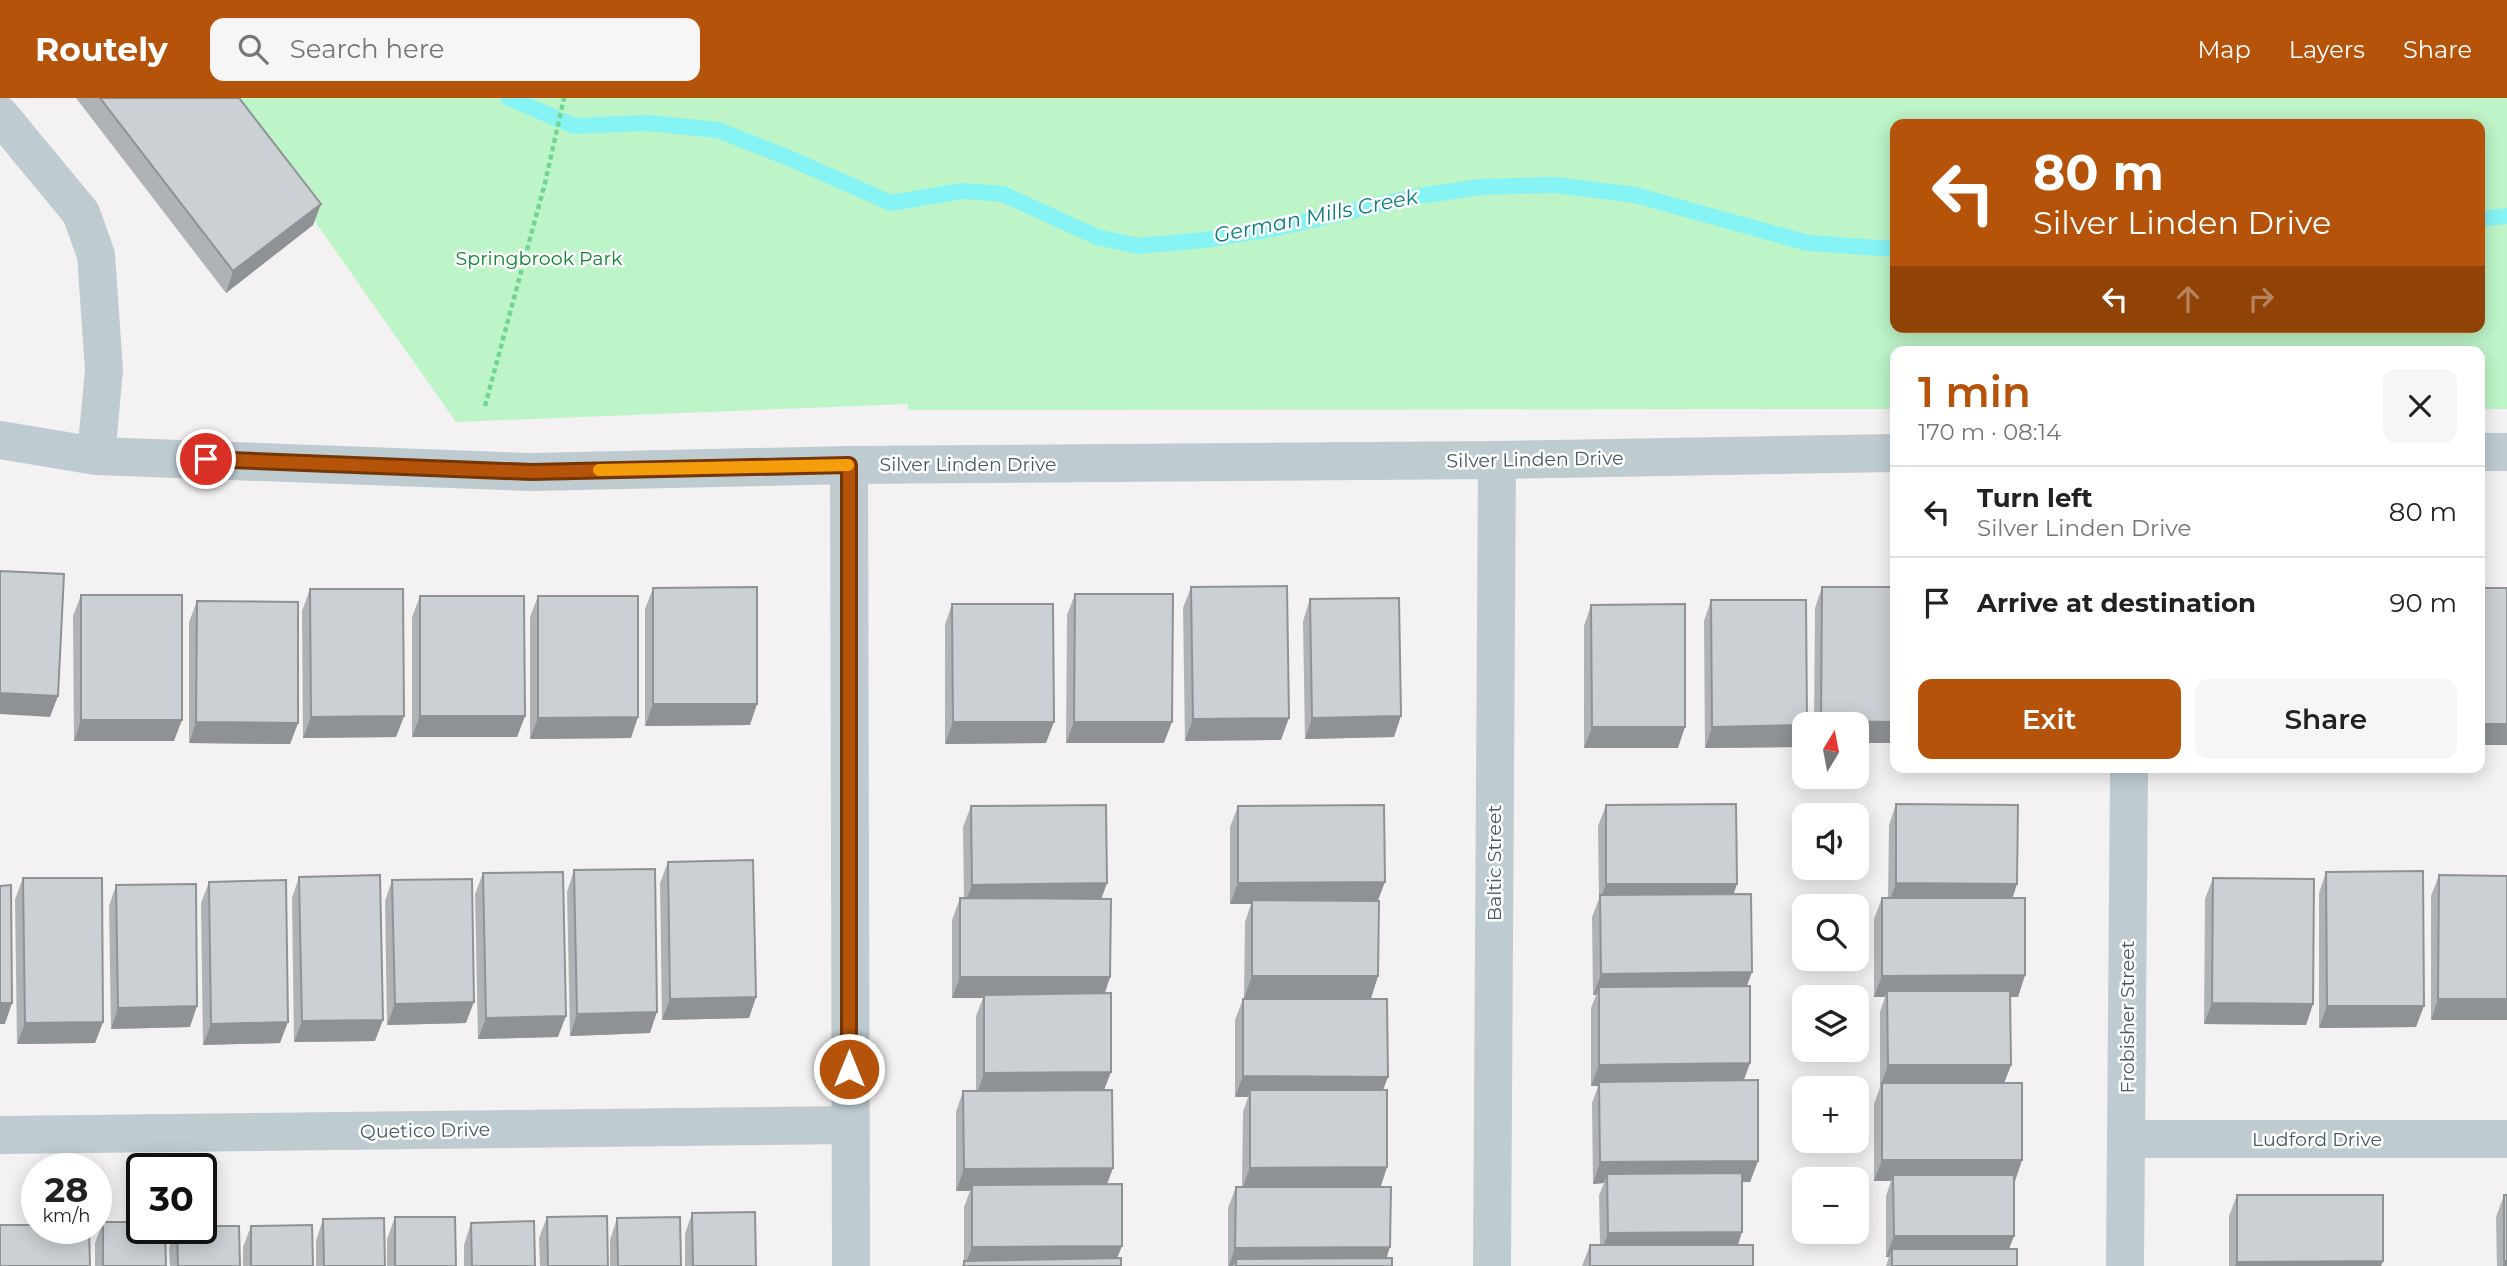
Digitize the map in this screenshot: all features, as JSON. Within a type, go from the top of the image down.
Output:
[{"type":"street","points":[[0,115],[82,214],[96,255],[104,370],[96,456]]},
{"type":"street","name":"Silver Linden Drive","points":[[0,440],[96,456],[531,472],[849,465],[1497,460],[1890,453]]},
{"type":"street","points":[[2485,452],[2507,452]]},
{"type":"street","name":"Baltic Street","points":[[1492,1266],[1497,460]]},
{"type":"street","points":[[849,465],[851,1266]]},
{"type":"street","name":"Frobisher Street","points":[[2125,1266],[2129,773]]},
{"type":"street","name":"Quetico Drive","points":[[0,1135],[850,1125]]},
{"type":"street","name":"Ludford Drive","points":[[2126,1139],[2507,1139]]},
{"type":"path","points":[[485,406],[545,183],[564,98]]},
{"type":"green space","name":"Springbrook Park","points":[[228,98],[2507,98],[2507,409],[2485,409],[2485,346],[1890,346],[1890,409],[908,410],[908,404],[456,422]]},
{"type":"building","points":[[100,98],[239,98],[321,204],[233,271]]},
{"type":"building","points":[[0,571],[64,574],[58,696],[0,693]]},
{"type":"building","points":[[1287,586],[1289,718],[1193,719],[1191,587]]},
{"type":"building","points":[[757,587],[757,704],[653,704],[653,588]]},
{"type":"building","points":[[1822,587],[1890,587],[1890,722],[1869,722],[1869,712],[1821,712]]},
{"type":"building","points":[[2485,588],[2507,588],[2507,724],[2485,724]]},
{"type":"building","points":[[310,589],[403,589],[404,716],[311,717]]},
{"type":"building","points":[[1075,594],[1173,594],[1172,722],[1074,722]]},
{"type":"building","points":[[81,595],[182,595],[182,720],[81,720]]},
{"type":"building","points":[[420,596],[524,596],[525,716],[420,716]]},
{"type":"building","points":[[538,596],[638,596],[638,717],[538,718]]},
{"type":"building","points":[[1399,598],[1401,716],[1312,718],[1310,599]]},
{"type":"building","points":[[1711,600],[1806,600],[1807,712],[1792,712],[1792,725],[1712,727]]},
{"type":"building","points":[[197,601],[298,602],[298,723],[196,722]]},
{"type":"building","points":[[952,604],[1053,604],[1054,722],[953,722]]},
{"type":"building","points":[[1685,604],[1685,727],[1592,727],[1591,605]]},
{"type":"building","points":[[1736,804],[1737,884],[1606,884],[1606,805]]},
{"type":"building","points":[[1896,804],[2018,805],[2017,884],[1896,883]]},
{"type":"building","points":[[1106,805],[1107,883],[972,885],[971,806]]},
{"type":"building","points":[[1384,805],[1385,882],[1238,883],[1238,806]]},
{"type":"building","points":[[753,860],[756,997],[670,999],[668,862]]},
{"type":"building","points":[[655,869],[657,1012],[577,1014],[574,870]]},
{"type":"building","points":[[2423,871],[2424,1006],[2327,1006],[2326,872]]},
{"type":"building","points":[[563,872],[566,1016],[486,1018],[483,873]]},
{"type":"building","points":[[380,875],[383,1020],[302,1021],[299,877]]},
{"type":"building","points":[[2439,875],[2507,876],[2507,999],[2438,999]]},
{"type":"building","points":[[23,878],[102,878],[103,1022],[25,1023]]},
{"type":"building","points":[[2213,878],[2314,879],[2313,1004],[2212,1003]]},
{"type":"building","points":[[472,879],[474,1002],[395,1004],[392,880]]},
{"type":"building","points":[[286,880],[288,1022],[211,1024],[209,882]]},
{"type":"building","points":[[196,884],[197,1006],[118,1008],[116,885]]},
{"type":"building","points":[[11,885],[12,1003],[0,1003],[0,886]]},
{"type":"building","points":[[1751,894],[1752,972],[1601,974],[1600,895]]},
{"type":"building","points":[[960,898],[1111,899],[1110,977],[960,977]]},
{"type":"building","points":[[1882,898],[2025,898],[2025,975],[1882,976]]},
{"type":"building","points":[[1252,900],[1379,901],[1378,976],[1252,976]]},
{"type":"building","points":[[1750,986],[1750,1063],[1599,1065],[1599,987]]},
{"type":"building","points":[[1887,991],[2010,991],[2011,1065],[1888,1065]]},
{"type":"building","points":[[1111,993],[1111,1072],[984,1073],[984,995]]},
{"type":"building","points":[[1243,999],[1387,999],[1388,1077],[1243,1076]]},
{"type":"building","points":[[1758,1080],[1758,1161],[1600,1162],[1599,1082]]},
{"type":"building","points":[[1882,1083],[2022,1083],[2022,1160],[1882,1160]]},
{"type":"building","points":[[1112,1090],[1113,1168],[964,1169],[963,1091]]},
{"type":"building","points":[[1250,1090],[1387,1090],[1387,1167],[1250,1168]]},
{"type":"building","points":[[1742,1173],[1742,1232],[1608,1233],[1607,1174]]},
{"type":"building","points":[[1893,1175],[2014,1175],[2014,1236],[1894,1236]]},
{"type":"building","points":[[1122,1184],[1122,1246],[972,1247],[972,1185]]},
{"type":"building","points":[[1236,1187],[1391,1187],[1390,1247],[1235,1248]]},
{"type":"building","points":[[2237,1195],[2383,1195],[2383,1261],[2237,1262]]},
{"type":"building","points":[[2504,1195],[2507,1195],[2507,1261],[2504,1261]]},
{"type":"building","points":[[755,1212],[756,1266],[693,1266],[692,1213]]},
{"type":"building","points":[[607,1216],[608,1266],[548,1266],[547,1217]]},
{"type":"building","points":[[395,1217],[455,1217],[456,1266],[395,1266]]},
{"type":"building","points":[[680,1217],[681,1266],[618,1266],[617,1218]]},
{"type":"building","points":[[384,1218],[385,1266],[324,1266],[323,1219]]},
{"type":"building","points":[[534,1221],[535,1266],[472,1266],[471,1223]]},
{"type":"building","points":[[112,1222],[126,1222],[126,1244],[165,1244],[166,1266],[103,1266],[103,1244],[112,1244]]},
{"type":"building","points":[[0,1225],[21,1225],[21,1244],[89,1244],[90,1266],[0,1266]]},
{"type":"building","points":[[312,1225],[313,1266],[251,1266],[251,1226]]},
{"type":"building","points":[[217,1226],[239,1226],[240,1266],[178,1266],[177,1244],[217,1244]]},
{"type":"building","points":[[1590,1245],[1753,1245],[1753,1266],[1590,1266]]},
{"type":"building","points":[[1892,1249],[2017,1249],[2017,1266],[1892,1266]]},
{"type":"building","points":[[1121,1258],[1121,1266],[964,1266],[964,1261]]},
{"type":"building","points":[[1392,1258],[1392,1266],[1236,1266],[1236,1259]]},
{"type":"waterway","name":"German Mills Creek","points":[[509,98],[574,126],[647,123],[718,130],[891,203],[962,191],[1003,194],[1097,237],[1138,246],[1205,240],[1272,229],[1413,197],[1480,187],[1556,185],[1635,195],[1808,243],[1890,249]]},
{"type":"waterway","name":"German Mills Creek","points":[[2485,218],[2507,216]]},
{"type":"slow traffic","points":[[599,470],[848,465]]},
{"type":"route","points":[[206,459],[531,472],[849,465],[849,1069]]}]
